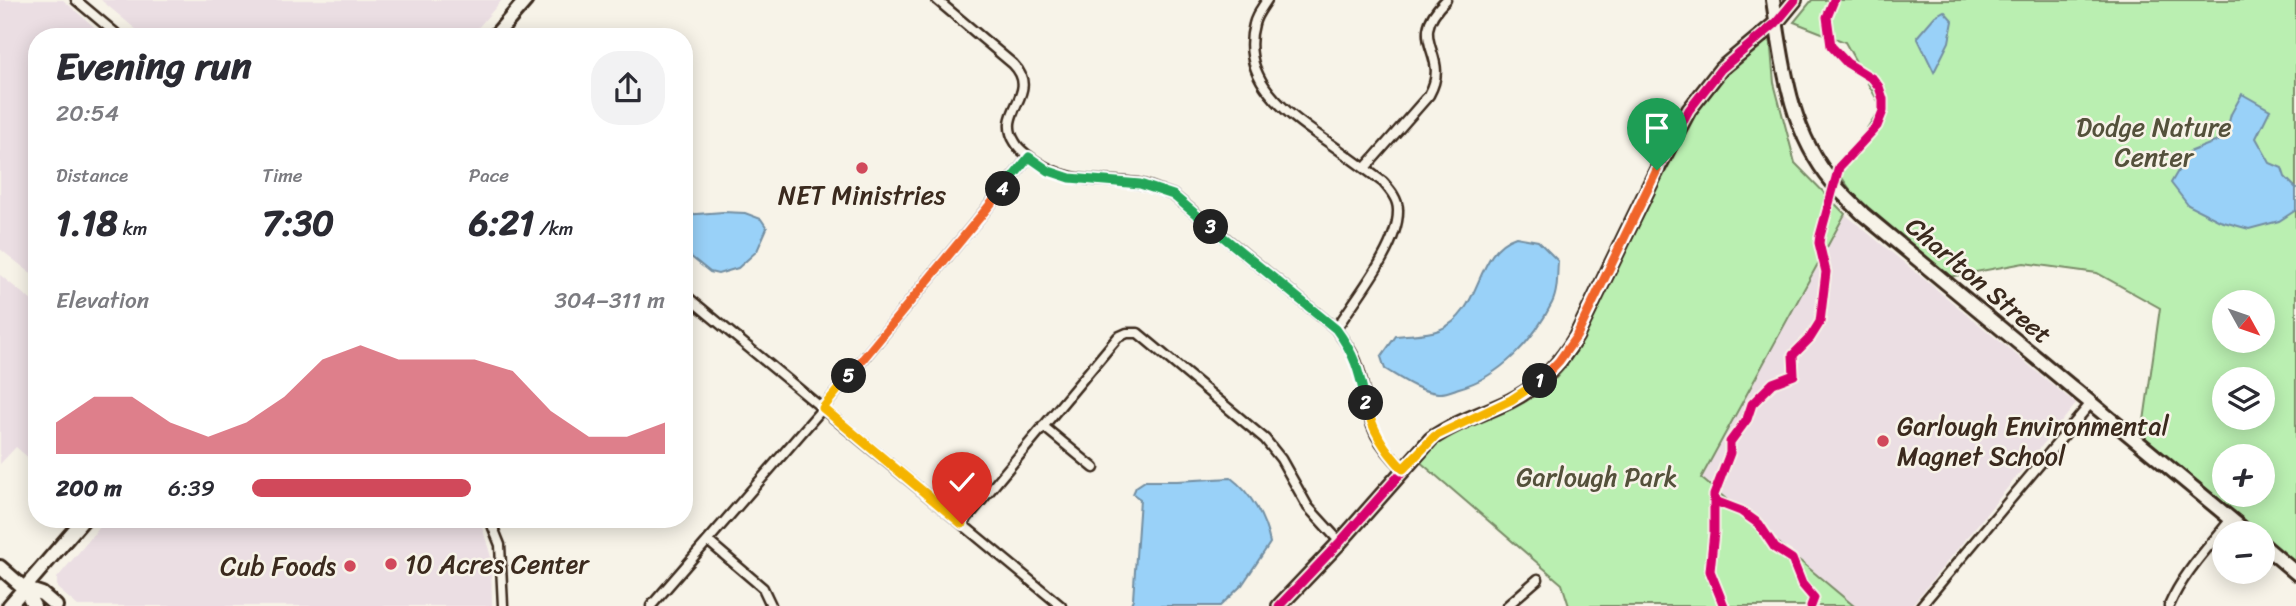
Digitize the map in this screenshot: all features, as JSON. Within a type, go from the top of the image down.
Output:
[{"type":"street","points":[[76,0],[109,28]]},
{"type":"street","points":[[502,28],[526,0]]},
{"type":"street","points":[[937,0],[1020,72],[1024,89],[1011,114],[1009,128],[1017,146],[1029,157],[1049,171],[1070,178],[1140,184],[1173,195],[1336,329],[1357,363],[1376,434],[1388,453],[1403,469]]},
{"type":"street","points":[[1267,0],[1254,20],[1251,38],[1252,57],[1257,74],[1269,93],[1290,116],[1383,182],[1393,193],[1398,209],[1392,242],[1336,329]]},
{"type":"street","points":[[1365,168],[1429,95],[1436,83],[1437,65],[1427,38],[1428,23],[1433,12],[1446,0]]},
{"type":"street","name":"Charlton Street","points":[[1773,0],[1784,76],[1793,111],[1811,151],[1833,183],[1863,214],[2233,521]]},
{"type":"street","points":[[1279,606],[1435,436],[1524,393],[1541,381],[1559,361],[1576,337],[1689,110],[1721,69],[1776,23],[1795,0]]},
{"type":"street","points":[[651,606],[823,408],[1029,157]]},
{"type":"street","points":[[693,300],[1061,606]]},
{"type":"street","points":[[962,524],[1118,337],[1127,332],[1138,333],[1265,439],[1281,459],[1308,507],[1340,542]]},
{"type":"street","points":[[1921,606],[2091,403]]},
{"type":"street","points":[[1044,426],[1094,468]]},
{"type":"street","points":[[2169,606],[2189,570],[2231,519]]},
{"type":"street","points":[[9,606],[76,528]]},
{"type":"street","points":[[493,528],[500,545],[503,606]]},
{"type":"street","points":[[708,541],[763,588],[771,605]]},
{"type":"street","points":[[2275,555],[2296,573]]},
{"type":"street","points":[[0,567],[24,588],[34,606]]},
{"type":"street","points":[[1507,606],[1538,579]]},
{"type":"street","points":[[24,588],[42,594],[56,606]]},
{"type":"shaded area","points":[[0,0],[63,0],[96,28],[28,28],[28,271],[0,249]]},
{"type":"shaded area","points":[[101,0],[502,0],[478,28],[134,28]]},
{"type":"shaded area","name":"Garlough Environmental Magnet School","points":[[1845,214],[2076,404],[1911,606],[1854,606],[1701,478]]},
{"type":"shaded area","points":[[0,275],[28,298],[28,457],[16,447],[0,464]]},
{"type":"shaded area","name":"10 Acres Center","points":[[99,528],[482,528],[491,557],[492,606],[78,606],[57,588],[57,578]]},
{"type":"green space","name":"Dodge Nature Center","points":[[1812,0],[2296,0],[2296,564],[2275,546],[2275,521],[2245,521],[2228,507],[2275,507],[2275,444],[2212,444],[2212,494],[2142,435],[2160,308],[2097,273],[2024,263],[1949,277],[1854,195],[1838,172],[1881,107],[1845,42],[1794,22]]},
{"type":"green space","name":"Garlough Park","points":[[1770,37],[1774,83],[1795,163],[1845,214],[1701,478],[1854,606],[1569,606],[1562,584],[1419,461],[1443,438],[1528,398],[1556,378],[1568,364],[1690,122],[1726,70]]},
{"type":"water","points":[[1944,11],[1953,21],[1949,42],[1934,72],[1917,37],[1935,16]]},
{"type":"water","points":[[2242,94],[2270,110],[2256,138],[2270,163],[2282,168],[2285,177],[2296,188],[2296,210],[2279,221],[2249,229],[2220,221],[2188,205],[2171,183],[2189,152],[2225,138],[2231,114]]},
{"type":"water","points":[[745,213],[761,219],[767,228],[757,251],[738,268],[718,274],[710,272],[693,258],[693,214]]},
{"type":"water","points":[[1516,237],[1538,241],[1558,261],[1552,303],[1535,331],[1514,356],[1474,383],[1443,393],[1417,387],[1385,369],[1381,357],[1396,336],[1434,332],[1453,321],[1464,310],[1492,255],[1502,244]]},
{"type":"water","points":[[1231,478],[1245,491],[1256,507],[1265,524],[1270,543],[1242,585],[1220,606],[1130,606],[1133,599],[1140,499],[1133,494],[1136,487],[1145,481]]},
{"type":"cycle path","points":[[1279,606],[1431,439],[1520,395],[1539,382],[1563,356],[1576,337],[1689,110],[1721,69],[1776,23],[1795,0]]},
{"type":"cycle path","points":[[1724,606],[1710,571],[1714,495],[1730,453],[1730,442],[1747,419],[1752,404],[1773,383],[1794,375],[1793,355],[1810,338],[1820,322],[1826,272],[1819,243],[1839,167],[1877,126],[1883,111],[1883,99],[1873,79],[1847,63],[1831,46],[1827,17],[1834,0]]},
{"type":"cycle path","points":[[1715,501],[1741,511],[1759,524],[1775,548],[1792,559],[1802,584],[1814,598],[1811,606]]},
{"type":"place","name":"NET Ministries","points":[[862,168]]},
{"type":"place","name":"Garlough Environmental Magnet School","points":[[1883,441]]},
{"type":"place","name":"10 Acres Center","points":[[391,564]]},
{"type":"place","name":"Cub Foods","points":[[350,566]]},
{"type":"route","points":[[962,524],[823,408],[1029,157],[1049,171],[1070,178],[1140,184],[1173,195],[1336,329],[1357,363],[1376,434],[1388,453],[1403,469],[1435,436],[1524,393],[1541,381],[1559,361],[1576,337],[1657,170]]}]
